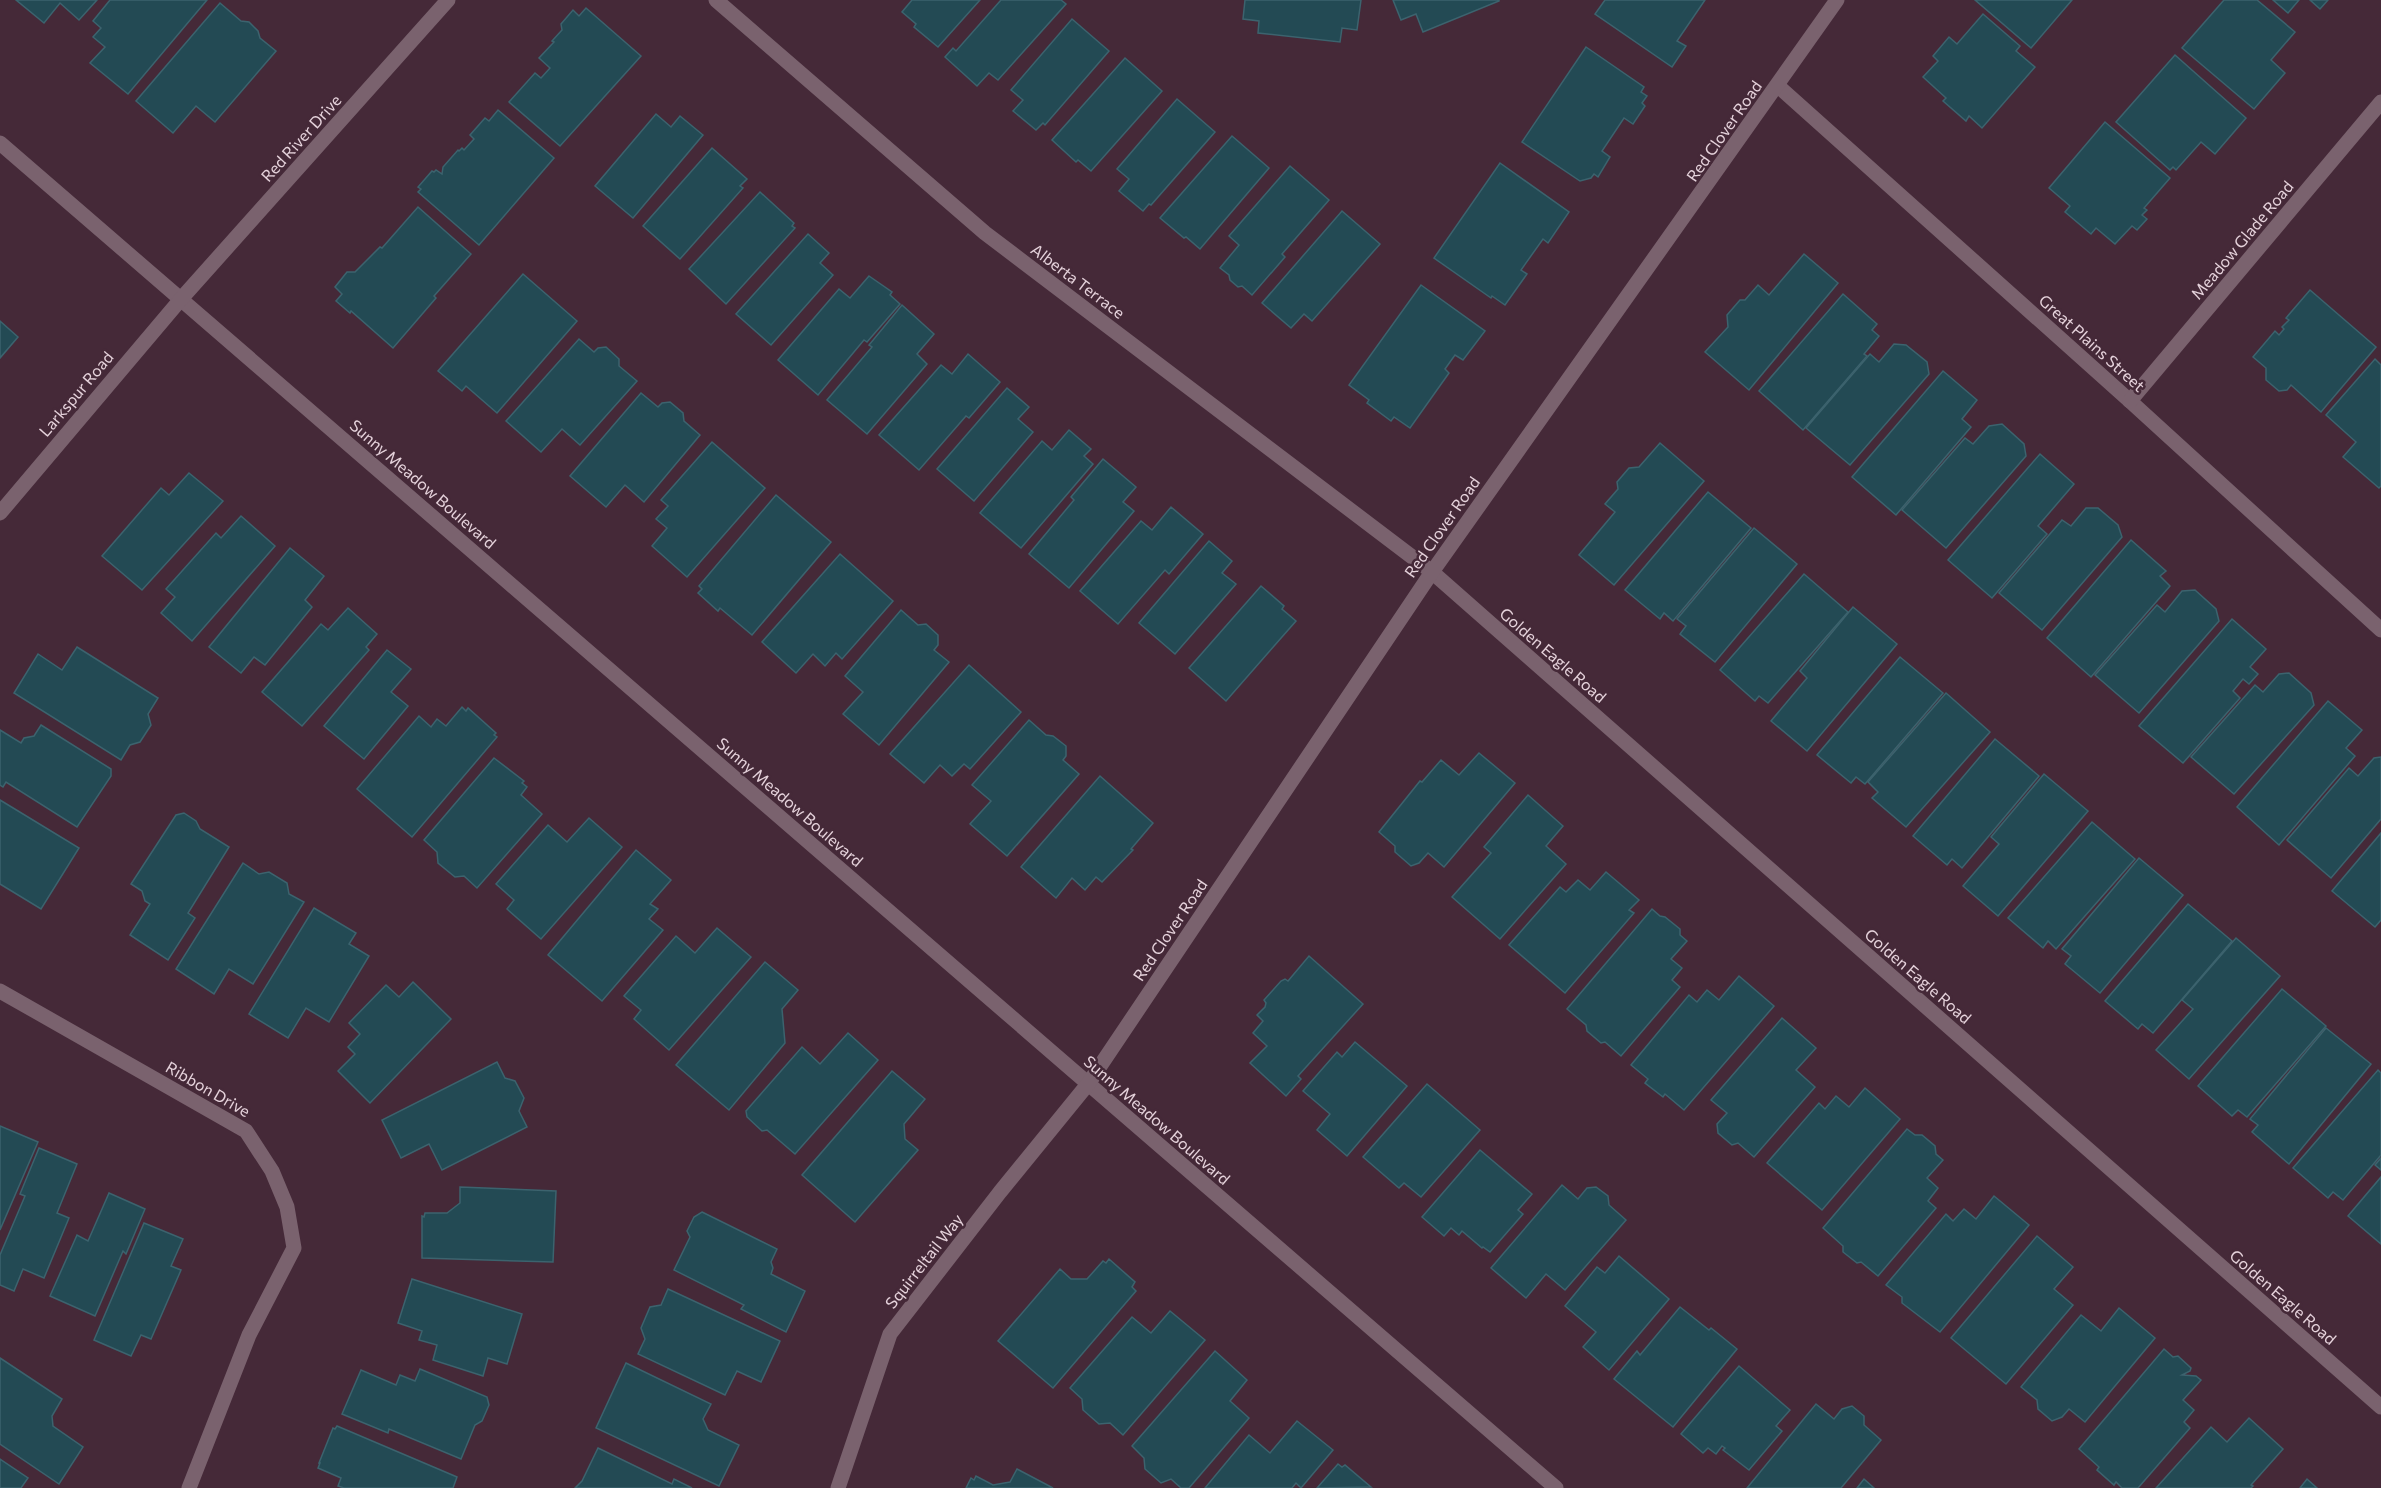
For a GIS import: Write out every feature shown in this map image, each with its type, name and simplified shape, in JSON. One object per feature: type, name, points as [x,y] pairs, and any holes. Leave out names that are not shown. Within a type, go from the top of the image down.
[{"type":"street","name":"Red River Drive","points":[[181,299],[448,0]]},
{"type":"street","name":"Alberta Terrace","points":[[716,0],[985,233],[1432,572]]},
{"type":"street","name":"Red Clover Road","points":[[1088,1084],[1432,572],[1837,0]]},
{"type":"street","name":"Great Plains Street","points":[[1778,86],[2130,401],[2381,630]]},
{"type":"street","name":"Meadow Glade Road","points":[[2130,401],[2381,102]]},
{"type":"street","name":"Sunny Meadow Boulevard","points":[[0,143],[1556,1488]]},
{"type":"street","name":"Larkspur Road","points":[[0,513],[181,299]]},
{"type":"street","name":"Golden Eagle Road","points":[[1432,572],[2381,1407]]},
{"type":"street","name":"Ribbon Drive","points":[[0,991],[246,1131],[272,1171],[287,1207],[294,1248],[249,1335],[189,1488]]},
{"type":"street","name":"Squirreltail Way","points":[[838,1488],[890,1334],[1000,1192],[1088,1084]]},
{"type":"building","points":[[16,0],[97,0],[79,20],[60,3],[44,23]]},
{"type":"building","points":[[110,0],[207,0],[128,94],[90,63],[105,47],[93,37],[101,28],[93,21]]},
{"type":"building","points":[[912,0],[980,0],[938,47],[914,27],[916,24],[902,12]]},
{"type":"building","points":[[1001,0],[1061,0],[1066,4],[998,80],[989,73],[977,86],[945,57],[953,48],[956,51]]},
{"type":"building","points":[[1245,0],[1361,0],[1357,30],[1342,28],[1340,42],[1258,33],[1259,21],[1243,19]]},
{"type":"building","points":[[1393,0],[1499,1],[1423,32],[1416,14],[1401,20]]},
{"type":"building","points":[[1605,0],[1705,0],[1677,41],[1686,46],[1672,67],[1595,14]]},
{"type":"building","points":[[1975,0],[2072,0],[2031,48]]},
{"type":"building","points":[[2224,0],[2257,0],[2295,32],[2271,60],[2285,73],[2254,109],[2182,48]]},
{"type":"building","points":[[2273,0],[2299,0],[2288,13]]},
{"type":"building","points":[[2310,0],[2328,0],[2320,9]]},
{"type":"building","points":[[220,3],[241,21],[249,22],[258,31],[260,38],[276,51],[215,122],[196,106],[173,133],[136,101]]},
{"type":"building","points":[[586,8],[641,56],[560,146],[509,102],[535,73],[541,78],[550,68],[539,58],[554,42],[552,41],[562,30],[561,24],[573,10],[579,16]]},
{"type":"building","points":[[1983,14],[2020,46],[2016,51],[2035,67],[1982,128],[1969,116],[1966,121],[1943,101],[1946,98],[1923,77],[1938,61],[1933,56],[1949,37],[1957,44]]},
{"type":"building","points":[[1072,19],[1109,51],[1045,125],[1043,123],[1036,130],[1013,111],[1023,100],[1011,90]]},
{"type":"building","points":[[1586,47],[1644,87],[1641,92],[1647,96],[1642,103],[1645,106],[1633,124],[1624,118],[1602,151],[1610,157],[1598,177],[1594,174],[1591,178],[1580,181],[1522,142]]},
{"type":"building","points":[[2175,55],[2246,118],[2215,154],[2201,142],[2176,170],[2173,167],[2170,170],[2116,122]]},
{"type":"building","points":[[1125,58],[1162,91],[1091,171],[1078,160],[1076,162],[1052,140]]},
{"type":"building","points":[[1177,99],[1215,132],[1151,205],[1149,204],[1143,211],[1119,191],[1129,179],[1117,169]]},
{"type":"building","points":[[498,110],[554,158],[479,245],[418,192],[421,189],[418,187],[432,171],[436,170],[442,174],[443,167],[458,150],[462,148],[464,150],[474,139],[470,135],[485,118],[489,121]]},
{"type":"building","points":[[656,114],[671,127],[680,116],[703,135],[633,218],[595,186]]},
{"type":"building","points":[[2105,122],[2170,178],[2144,208],[2147,210],[2142,215],[2147,219],[2137,230],[2132,226],[2115,244],[2096,228],[2091,234],[2065,212],[2070,206],[2049,188]]},
{"type":"building","points":[[1232,136],[1269,168],[1200,249],[1160,218]]},
{"type":"building","points":[[712,148],[747,179],[740,186],[743,188],[680,259],[643,226]]},
{"type":"building","points":[[1500,163],[1569,212],[1548,243],[1543,239],[1521,270],[1527,274],[1505,305],[1492,296],[1491,298],[1434,258]]},
{"type":"building","points":[[1290,166],[1329,200],[1282,254],[1285,257],[1252,295],[1242,286],[1238,287],[1220,268],[1239,245],[1229,236]]},
{"type":"building","points":[[760,192],[794,223],[792,226],[795,228],[726,304],[689,269]]},
{"type":"building","points":[[418,207],[471,254],[393,348],[351,311],[350,313],[336,301],[342,294],[335,287],[347,272],[355,272],[380,247],[382,248]]},
{"type":"building","points":[[1342,211],[1380,244],[1312,321],[1304,314],[1291,328],[1262,303]]},
{"type":"building","points":[[808,234],[829,253],[820,263],[833,275],[771,345],[736,314]]},
{"type":"building","points":[[1804,254],[1838,283],[1749,390],[1705,352],[1728,327],[1727,315],[1740,300],[1745,300],[1758,285],[1769,295]]},
{"type":"building","points":[[523,274],[577,321],[497,413],[466,386],[462,391],[438,371]]},
{"type":"building","points":[[869,276],[892,292],[890,295],[900,304],[867,342],[864,340],[818,395],[778,360],[839,289],[850,298]]},
{"type":"building","points":[[1421,285],[1485,331],[1463,360],[1455,355],[1445,369],[1449,373],[1410,428],[1394,417],[1391,421],[1367,403],[1369,400],[1349,385]]},
{"type":"building","points":[[2310,290],[2376,347],[2321,412],[2291,385],[2287,390],[2279,391],[2266,380],[2266,368],[2253,357],[2275,331],[2279,335],[2284,329],[2282,327],[2289,320],[2286,318]]},
{"type":"building","points":[[1843,294],[1877,324],[1872,330],[1879,336],[1864,354],[1867,356],[1803,430],[1759,391]]},
{"type":"building","points":[[902,305],[934,334],[917,354],[927,364],[867,434],[827,400],[872,347],[869,345]]},
{"type":"building","points":[[0,321],[18,337],[0,358]]},
{"type":"building","points":[[579,339],[594,352],[598,348],[606,347],[619,359],[619,366],[637,381],[580,445],[562,429],[541,452],[506,421]]},
{"type":"building","points":[[1894,344],[1906,345],[1927,362],[1929,374],[1850,465],[1806,428],[1870,354],[1879,362]]},
{"type":"building","points":[[968,354],[1000,382],[969,418],[966,416],[919,470],[879,435],[941,365],[952,374]]},
{"type":"building","points":[[2375,359],[2381,365],[2381,486],[2379,488],[2343,457],[2356,442],[2326,415]]},
{"type":"building","points":[[1943,371],[1977,400],[1962,419],[1971,427],[1896,515],[1852,477]]},
{"type":"building","points":[[1007,388],[1029,407],[1018,419],[1033,432],[974,501],[937,469]]},
{"type":"building","points":[[641,393],[658,407],[662,403],[670,402],[683,413],[684,421],[700,435],[644,502],[625,485],[606,507],[570,476]]},
{"type":"building","points":[[2002,424],[2024,444],[2026,456],[1946,548],[1902,510],[1965,438],[1973,444],[1989,426]]},
{"type":"building","points":[[1069,430],[1091,449],[1084,456],[1093,464],[1021,548],[980,513],[1042,441],[1052,450]]},
{"type":"building","points":[[712,442],[765,488],[687,577],[652,546],[667,528],[656,519],[668,506],[661,500]]},
{"type":"building","points":[[1660,443],[1704,481],[1614,585],[1579,555],[1615,512],[1605,504],[1618,489],[1617,482],[1629,468],[1639,467]]},
{"type":"building","points":[[2040,454],[2074,484],[2038,526],[2047,534],[1992,598],[1948,560]]},
{"type":"building","points":[[1103,459],[1136,487],[1123,502],[1134,511],[1069,588],[1029,554],[1074,500],[1071,497]]},
{"type":"building","points":[[189,473],[223,501],[142,590],[102,556],[161,488],[169,495]]},
{"type":"building","points":[[1708,492],[1751,528],[1673,621],[1664,613],[1660,619],[1625,590]]},
{"type":"building","points":[[776,495],[831,542],[752,635],[720,608],[718,611],[698,593],[702,589],[699,586]]},
{"type":"building","points":[[1171,507],[1203,534],[1169,574],[1165,570],[1118,624],[1080,591],[1141,521],[1152,530]]},
{"type":"building","points":[[2086,508],[2098,508],[2118,525],[2122,537],[2042,630],[1999,593],[2062,520],[2071,526]]},
{"type":"building","points":[[241,516],[275,546],[192,641],[161,613],[175,597],[166,589],[216,533],[221,538]]},
{"type":"building","points":[[1754,528],[1797,564],[1715,662],[1680,634],[1686,626],[1677,619]]},
{"type":"building","points":[[2131,540],[2166,571],[2160,576],[2170,586],[2091,677],[2047,638]]},
{"type":"building","points":[[1209,541],[1232,561],[1222,573],[1236,584],[1175,654],[1139,623]]},
{"type":"building","points":[[290,548],[324,576],[305,600],[312,607],[265,665],[254,657],[241,673],[209,647]]},
{"type":"building","points":[[840,554],[893,601],[842,659],[836,653],[825,666],[813,654],[796,673],[762,642]]},
{"type":"building","points":[[1804,574],[1848,612],[1768,703],[1759,696],[1755,701],[1720,670]]},
{"type":"building","points":[[1261,586],[1284,606],[1282,609],[1296,621],[1226,701],[1189,668]]},
{"type":"building","points":[[2195,590],[2216,609],[2219,621],[2139,713],[2095,675],[2157,605],[2165,612],[2182,591]]},
{"type":"building","points":[[1853,607],[1897,644],[1807,751],[1771,721],[1807,678],[1800,671]]},
{"type":"building","points":[[348,608],[377,634],[366,647],[369,650],[302,726],[262,692],[321,624],[328,630]]},
{"type":"building","points":[[901,610],[918,625],[926,624],[938,635],[938,645],[934,650],[949,662],[879,745],[843,714],[863,692],[845,676]]},
{"type":"building","points":[[2232,619],[2266,649],[2250,667],[2258,674],[2249,684],[2243,679],[2233,691],[2240,698],[2183,763],[2139,726]]},
{"type":"building","points":[[77,647],[158,698],[148,714],[151,725],[140,742],[130,745],[121,760],[14,693],[38,654],[62,670]]},
{"type":"building","points":[[387,650],[411,669],[391,692],[408,706],[364,759],[324,726]]},
{"type":"building","points":[[1900,657],[1943,693],[1865,784],[1856,777],[1851,783],[1817,755]]},
{"type":"building","points":[[969,665],[1021,712],[970,769],[964,764],[952,776],[940,765],[924,783],[890,754]]},
{"type":"building","points":[[2289,673],[2311,693],[2314,705],[2234,794],[2191,757],[2255,685],[2263,692],[2279,674]]},
{"type":"building","points":[[1946,693],[1990,732],[1906,827],[1872,798],[1878,792],[1868,782]]},
{"type":"building","points":[[2328,701],[2362,730],[2346,748],[2355,756],[2279,845],[2237,807]]},
{"type":"building","points":[[462,707],[466,711],[468,708],[496,733],[494,735],[497,737],[412,837],[357,789],[419,716],[431,727],[437,719],[446,726]]},
{"type":"building","points":[[1029,720],[1046,735],[1053,736],[1066,746],[1066,756],[1063,760],[1079,774],[1007,856],[970,824],[991,801],[972,785]]},
{"type":"building","points":[[41,725],[111,769],[111,776],[77,827],[6,782],[3,787],[0,785],[0,730],[21,743],[24,738],[34,736]]},
{"type":"building","points":[[1995,739],[2039,776],[1962,868],[1952,859],[1947,865],[1913,836]]},
{"type":"building","points":[[1479,753],[1515,783],[1444,867],[1428,853],[1419,863],[1411,866],[1395,852],[1395,846],[1379,832],[1420,781],[1422,782],[1441,760],[1459,775]]},
{"type":"building","points":[[2381,757],[2381,819],[2331,878],[2287,840],[2349,768],[2358,776],[2374,758]]},
{"type":"building","points":[[494,758],[524,781],[522,783],[527,787],[521,795],[542,814],[477,888],[464,876],[455,877],[438,863],[437,852],[424,840]]},
{"type":"building","points":[[2044,774],[2088,811],[1998,916],[1963,886],[1999,844],[1991,837]]},
{"type":"building","points":[[1100,776],[1153,823],[1131,849],[1133,850],[1102,882],[1096,877],[1085,890],[1072,878],[1056,898],[1021,867]]},
{"type":"building","points":[[1528,795],[1563,826],[1546,846],[1566,864],[1500,939],[1452,897],[1491,853],[1484,847]]},
{"type":"building","points":[[0,800],[79,848],[41,909],[0,884]]},
{"type":"building","points":[[184,813],[196,821],[200,829],[229,847],[188,913],[195,918],[168,960],[130,935],[150,904],[145,901],[142,891],[131,884],[176,815]]},
{"type":"building","points":[[589,818],[622,847],[541,939],[507,909],[514,900],[496,884],[548,825],[567,842]]},
{"type":"building","points":[[2092,822],[2135,859],[2056,949],[2048,941],[2043,948],[2008,918]]},
{"type":"building","points":[[2381,833],[2381,920],[2375,927],[2332,891]]},
{"type":"building","points":[[636,850],[671,880],[650,904],[658,909],[649,919],[663,930],[602,1001],[548,955]]},
{"type":"building","points":[[2139,858],[2183,895],[2100,993],[2065,964],[2071,956],[2062,949]]},
{"type":"building","points":[[243,863],[259,874],[269,872],[287,883],[289,894],[304,902],[253,984],[229,969],[214,994],[176,969]]},
{"type":"building","points":[[1606,872],[1639,900],[1629,910],[1634,913],[1565,993],[1509,945],[1560,887],[1566,892],[1578,880],[1590,890]]},
{"type":"building","points":[[2188,904],[2232,941],[2153,1033],[2142,1024],[2138,1029],[2105,1001]]},
{"type":"building","points":[[314,908],[356,933],[349,944],[369,956],[329,1022],[306,1008],[288,1038],[249,1014]]},
{"type":"building","points":[[1652,909],[1680,929],[1680,935],[1687,941],[1671,959],[1682,968],[1672,980],[1680,987],[1621,1056],[1605,1042],[1601,1043],[1587,1031],[1586,1025],[1567,1009]]},
{"type":"building","points":[[717,928],[751,957],[669,1050],[634,1019],[641,1010],[624,996],[676,936],[695,953]]},
{"type":"building","points":[[2236,938],[2280,976],[2189,1079],[2156,1050],[2193,1009],[2182,1000]]},
{"type":"building","points":[[1309,956],[1363,1004],[1298,1076],[1301,1079],[1286,1096],[1250,1063],[1267,1046],[1253,1033],[1263,1021],[1257,1015],[1265,1007],[1264,1000],[1281,981],[1285,979],[1288,981]]},
{"type":"building","points":[[765,962],[798,990],[782,1009],[785,1043],[729,1110],[676,1065]]},
{"type":"building","points":[[1739,976],[1774,1006],[1684,1110],[1665,1094],[1663,1097],[1645,1083],[1648,1079],[1631,1065],[1689,995],[1697,1002],[1707,990],[1719,1000]]},
{"type":"building","points":[[413,982],[451,1019],[370,1103],[338,1071],[355,1054],[348,1047],[360,1034],[349,1023],[386,985],[399,997]]},
{"type":"building","points":[[2282,989],[2326,1026],[2247,1117],[2238,1110],[2232,1116],[2198,1086]]},
{"type":"building","points":[[1782,1018],[1816,1048],[1796,1070],[1815,1087],[1754,1157],[1738,1143],[1732,1145],[1718,1133],[1717,1124],[1727,1113],[1711,1100]]},
{"type":"building","points":[[2326,1028],[2371,1064],[2289,1164],[2252,1132],[2258,1125],[2250,1119]]},
{"type":"building","points":[[848,1033],[878,1060],[795,1154],[767,1130],[762,1131],[747,1117],[746,1111],[802,1047],[820,1064]]},
{"type":"building","points":[[1355,1042],[1407,1086],[1347,1156],[1317,1130],[1330,1114],[1303,1091],[1337,1052],[1342,1057]]},
{"type":"building","points":[[497,1062],[505,1078],[515,1081],[524,1098],[519,1111],[527,1127],[442,1170],[429,1144],[401,1158],[382,1120]]},
{"type":"building","points":[[2378,1070],[2381,1073],[2381,1155],[2343,1200],[2333,1192],[2328,1198],[2293,1168]]},
{"type":"building","points":[[892,1071],[925,1099],[904,1124],[905,1139],[918,1150],[855,1222],[802,1175]]},
{"type":"building","points":[[1427,1084],[1480,1130],[1421,1197],[1404,1183],[1399,1188],[1363,1157]]},
{"type":"building","points":[[1865,1088],[1900,1119],[1822,1210],[1767,1163],[1819,1103],[1825,1109],[1836,1096],[1849,1107]]},
{"type":"building","points":[[0,1126],[38,1142],[0,1230]]},
{"type":"building","points":[[1907,1129],[1915,1135],[1922,1135],[1935,1146],[1936,1154],[1943,1160],[1927,1178],[1938,1188],[1928,1201],[1936,1208],[1878,1276],[1861,1262],[1857,1263],[1843,1252],[1843,1246],[1823,1228]]},
{"type":"building","points":[[39,1148],[77,1164],[57,1213],[69,1218],[44,1278],[23,1269],[14,1291],[0,1285],[0,1255],[25,1196],[20,1194]]},
{"type":"building","points":[[1480,1150],[1532,1194],[1518,1210],[1523,1214],[1490,1252],[1462,1231],[1459,1235],[1451,1228],[1444,1236],[1422,1217]]},
{"type":"building","points":[[2381,1158],[2381,1170],[2375,1165]]},
{"type":"building","points":[[2381,1177],[2381,1244],[2348,1216]]},
{"type":"building","points":[[1562,1185],[1578,1199],[1587,1188],[1596,1187],[1608,1196],[1609,1205],[1626,1220],[1565,1290],[1546,1274],[1526,1298],[1491,1268]]},
{"type":"building","points":[[460,1187],[556,1191],[553,1262],[422,1258],[422,1216],[424,1217],[425,1213],[447,1213],[460,1203]]},
{"type":"building","points":[[109,1193],[145,1209],[126,1254],[123,1251],[95,1316],[50,1296],[77,1235],[88,1241]]},
{"type":"building","points":[[1994,1196],[2029,1225],[1940,1332],[1902,1303],[1902,1297],[1886,1285],[1946,1214],[1953,1221],[1964,1209],[1976,1219]]},
{"type":"building","points":[[702,1212],[777,1249],[771,1262],[773,1268],[771,1274],[805,1291],[786,1332],[741,1309],[744,1305],[674,1270],[690,1237],[687,1231],[694,1217]]},
{"type":"building","points":[[144,1223],[183,1239],[171,1266],[181,1270],[151,1339],[141,1335],[131,1356],[94,1340]]},
{"type":"building","points":[[2037,1236],[2073,1267],[2054,1289],[2073,1305],[2006,1384],[1951,1338]]},
{"type":"building","points":[[1619,1256],[1669,1299],[1609,1370],[1583,1347],[1596,1332],[1565,1306],[1597,1267],[1605,1273]]},
{"type":"building","points":[[1109,1259],[1135,1282],[1132,1287],[1136,1291],[1053,1388],[998,1341],[1060,1269],[1071,1279],[1087,1279],[1103,1261],[1106,1263]]},
{"type":"building","points":[[412,1279],[522,1314],[507,1364],[488,1358],[483,1376],[433,1360],[437,1345],[419,1340],[422,1331],[398,1323]]},
{"type":"building","points":[[668,1289],[780,1341],[761,1382],[737,1371],[725,1395],[638,1354],[645,1339],[641,1328],[650,1307],[661,1305]]},
{"type":"building","points":[[1680,1307],[1737,1349],[1673,1427],[1614,1379],[1637,1351],[1640,1355]]},
{"type":"building","points":[[2119,1308],[2155,1338],[2085,1422],[2069,1409],[2062,1417],[2052,1421],[2038,1409],[2037,1400],[2021,1387],[2081,1315],[2101,1331]]},
{"type":"building","points":[[1170,1311],[1205,1340],[1123,1435],[1110,1423],[1099,1424],[1083,1410],[1082,1399],[1070,1388],[1132,1317],[1151,1333]]},
{"type":"building","points":[[2164,1349],[2173,1357],[2178,1356],[2191,1368],[2182,1375],[2196,1376],[2201,1380],[2183,1400],[2194,1410],[2184,1422],[2190,1428],[2138,1488],[2122,1488],[2116,1482],[2114,1485],[2097,1470],[2099,1467],[2079,1449]]},
{"type":"building","points":[[1215,1351],[1247,1380],[1230,1401],[1249,1418],[1189,1488],[1181,1488],[1171,1479],[1161,1483],[1145,1469],[1144,1458],[1132,1446]]},
{"type":"building","points":[[0,1358],[62,1399],[52,1416],[53,1426],[83,1447],[59,1484],[0,1444]]},
{"type":"building","points":[[626,1363],[711,1404],[703,1419],[708,1430],[739,1445],[719,1486],[596,1428]]},
{"type":"building","points":[[1739,1366],[1790,1410],[1776,1426],[1782,1431],[1749,1470],[1723,1450],[1725,1448],[1722,1446],[1716,1454],[1708,1448],[1703,1453],[1681,1434]]},
{"type":"building","points":[[420,1369],[487,1397],[489,1405],[482,1421],[475,1425],[461,1459],[389,1429],[388,1433],[342,1414],[361,1370],[396,1385],[400,1375],[415,1381]]},
{"type":"building","points":[[1816,1404],[1834,1419],[1842,1409],[1852,1406],[1864,1416],[1864,1425],[1881,1440],[1841,1488],[1747,1488]]},
{"type":"building","points":[[2249,1418],[2283,1449],[2251,1485],[2253,1486],[2251,1488],[2156,1488],[2211,1427],[2227,1442]]},
{"type":"building","points":[[1297,1421],[1333,1450],[1301,1488],[1296,1483],[1292,1488],[1205,1488],[1249,1435],[1270,1453]]},
{"type":"building","points":[[337,1426],[457,1477],[453,1488],[344,1488],[338,1486],[341,1478],[318,1468],[333,1428]]},
{"type":"building","points":[[598,1448],[672,1484],[674,1479],[692,1488],[575,1488],[582,1481]]},
{"type":"building","points":[[0,1459],[28,1478],[21,1488],[0,1488]]},
{"type":"building","points":[[1338,1464],[1342,1467],[1345,1465],[1371,1487],[1317,1488]]},
{"type":"building","points":[[1017,1469],[1053,1488],[966,1488],[971,1478],[974,1480],[976,1476],[993,1485],[1010,1482]]},
{"type":"building","points":[[1864,1479],[1874,1488],[1857,1488]]},
{"type":"building","points":[[2307,1479],[2317,1488],[2300,1488]]}]
